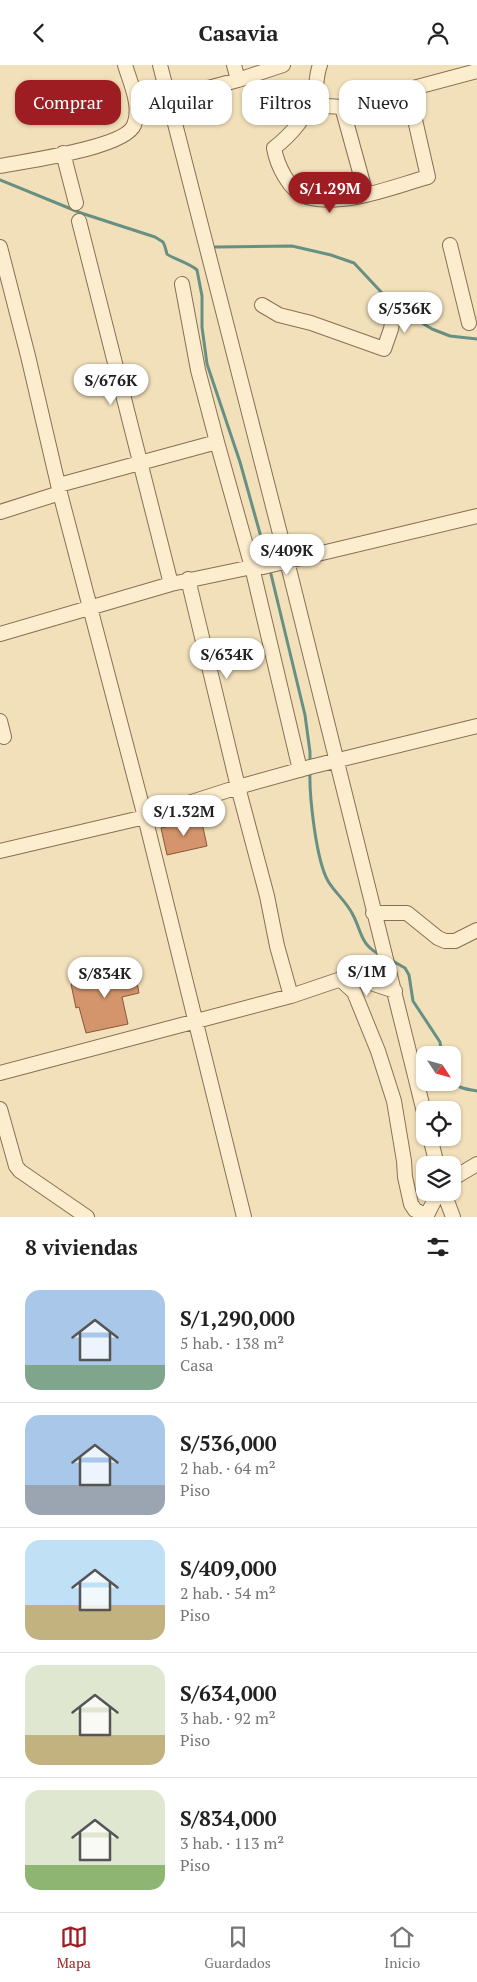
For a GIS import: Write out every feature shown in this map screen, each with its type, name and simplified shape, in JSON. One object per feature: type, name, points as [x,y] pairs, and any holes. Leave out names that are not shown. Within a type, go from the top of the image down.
[{"type":"street","points":[[125,65],[131,86]]},
{"type":"street","points":[[160,65],[164,80]]},
{"type":"street","points":[[234,65],[238,80]]},
{"type":"street","points":[[232,82],[283,65]]},
{"type":"street","points":[[317,80],[320,65]]},
{"type":"street","points":[[426,84],[477,71]]},
{"type":"street","points":[[0,166],[90,148],[129,133],[134,125]]},
{"type":"street","points":[[176,125],[287,561],[421,1101]]},
{"type":"street","points":[[296,125],[286,139],[274,148],[281,170],[291,184],[306,197],[323,199],[344,199],[428,177],[416,125]]},
{"type":"street","points":[[347,125],[366,194]]},
{"type":"street","points":[[63,153],[76,203]]},
{"type":"street","points":[[78,221],[171,584]]},
{"type":"street","points":[[450,245],[469,323]]},
{"type":"street","points":[[0,247],[59,489],[197,1021],[244,1217]]},
{"type":"street","points":[[182,283],[198,370],[252,567],[300,770]]},
{"type":"street","points":[[262,305],[279,315],[311,323],[384,349],[391,329],[394,311]]},
{"type":"street","points":[[0,512],[59,489],[141,463],[217,442]]},
{"type":"street","points":[[0,634],[188,579],[252,567],[263,567],[477,516]]},
{"type":"street","points":[[188,579],[291,996]]},
{"type":"street","points":[[0,721],[4,737]]},
{"type":"street","points":[[0,851],[145,817],[238,787],[336,760],[477,726]]},
{"type":"street","points":[[374,913],[407,913],[438,938],[445,941],[455,941],[477,930]]},
{"type":"street","points":[[0,1073],[291,996],[350,976],[395,991]]},
{"type":"street","points":[[340,979],[354,992],[378,1051],[394,1101],[410,1204],[415,1210],[426,1216],[434,1201]]},
{"type":"street","points":[[0,1109],[16,1166],[20,1171],[87,1217]]},
{"type":"street","points":[[461,1174],[477,1164]]},
{"type":"street","points":[[447,1201],[453,1217]]},
{"type":"building","points":[[201,818],[207,846],[167,855],[161,828]]},
{"type":"building","points":[[134,967],[139,993],[122,997],[128,1024],[86,1033],[79,1007],[76,1008],[71,984]]},
{"type":"waterway","points":[[0,180],[81,213],[155,237],[163,242],[167,254],[197,270],[202,296],[202,327],[207,364],[240,462],[268,562]]},
{"type":"waterway","points":[[215,247],[292,246],[331,255],[354,263],[383,294],[419,321],[432,329],[450,336],[477,339]]},
{"type":"waterway","points":[[270,570],[305,715],[310,764]]},
{"type":"waterway","points":[[310,770],[314,827],[324,871],[328,881],[350,910],[362,938],[369,947],[381,955]]},
{"type":"waterway","points":[[391,960],[405,968],[409,975],[413,1001],[440,1042],[441,1046]]},
{"type":"waterway","points":[[461,1087],[477,1091]]}]
